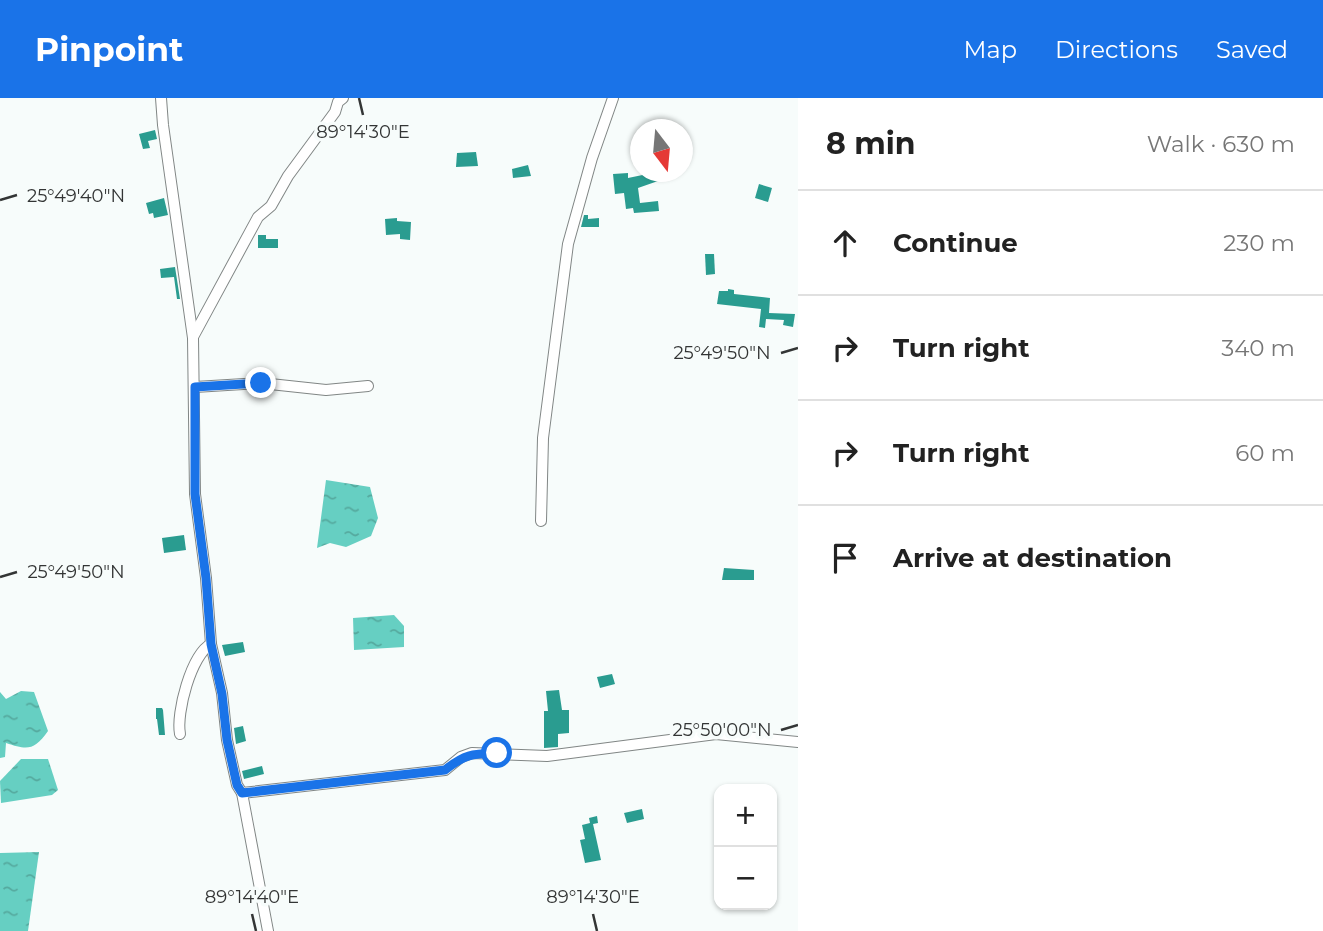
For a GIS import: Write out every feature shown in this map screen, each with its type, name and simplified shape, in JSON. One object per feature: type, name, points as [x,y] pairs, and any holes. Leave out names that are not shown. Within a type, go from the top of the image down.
[{"type":"street","points":[[161,98],[193,338],[195,494],[211,644],[222,694],[227,740],[237,785],[242,793],[268,931]]},
{"type":"street","points":[[193,338],[258,217],[271,206],[288,176],[343,98]]},
{"type":"street","points":[[541,521],[543,438],[568,244],[592,158],[613,98]]},
{"type":"street","points":[[195,387],[261,383],[327,390],[368,386]]},
{"type":"street","points":[[180,734],[177,722],[180,705],[198,658],[205,647],[211,644]]},
{"type":"street","points":[[242,793],[445,770],[461,757],[472,754],[547,756],[716,734],[798,742]]},
{"type":"water","points":[[326,480],[370,487],[378,518],[371,536],[346,547],[330,543],[317,548]]},
{"type":"water","points":[[394,615],[404,626],[404,647],[354,650],[353,618]]},
{"type":"water","points":[[21,691],[34,692],[48,731],[30,747],[6,743],[5,757],[0,758],[0,692],[6,699]]},
{"type":"water","points":[[21,759],[48,759],[58,790],[52,795],[1,803],[0,781]]},
{"type":"water","points":[[39,852],[28,931],[0,931],[0,853]]},
{"type":"building","points":[[155,130],[157,139],[148,141],[150,148],[143,149],[139,134]]},
{"type":"building","points":[[476,152],[478,166],[456,167],[457,153]]},
{"type":"building","points":[[528,165],[531,176],[513,178],[512,169]]},
{"type":"building","points":[[628,173],[630,182],[655,182],[638,188],[640,203],[658,201],[659,211],[634,213],[633,208],[626,209],[624,193],[615,194],[613,174]]},
{"type":"building","points":[[759,184],[772,188],[768,202],[755,198]]},
{"type":"building","points":[[164,198],[168,215],[154,218],[153,213],[149,214],[146,203]]},
{"type":"building","points":[[584,215],[588,215],[588,219],[599,218],[599,227],[581,227]]},
{"type":"building","points":[[397,218],[397,221],[411,222],[410,240],[400,239],[400,234],[386,235],[385,219]]},
{"type":"building","points":[[258,235],[266,235],[266,239],[278,239],[278,248],[258,248]]},
{"type":"building","points":[[705,254],[714,254],[715,274],[706,275]]},
{"type":"building","points":[[175,267],[180,299],[177,299],[174,277],[161,278],[160,269]]},
{"type":"building","points":[[734,290],[734,294],[770,298],[769,313],[795,314],[793,327],[783,325],[784,320],[766,319],[765,328],[759,327],[761,309],[717,304],[719,291]]},
{"type":"building","points":[[184,535],[186,550],[164,553],[162,538]]},
{"type":"building","points":[[724,568],[754,570],[754,580],[722,580]]},
{"type":"building","points":[[243,642],[245,652],[225,656],[222,645]]},
{"type":"building","points":[[612,674],[615,684],[600,688],[597,677]]},
{"type":"building","points":[[559,690],[562,710],[569,710],[569,733],[558,734],[558,747],[544,748],[544,711],[548,711],[546,691]]},
{"type":"building","points":[[156,708],[163,710],[165,735],[159,735]]},
{"type":"building","points":[[243,726],[246,741],[236,744],[234,728]]},
{"type":"building","points":[[262,766],[264,774],[244,779],[242,771]]},
{"type":"building","points":[[642,809],[644,819],[627,823],[624,813]]},
{"type":"building","points":[[597,816],[598,823],[593,824],[601,860],[585,863],[580,840],[585,839],[582,825],[590,823],[589,818]]},
{"type":"route","points":[[261,383],[195,387],[195,494],[211,644],[222,694],[227,740],[237,785],[242,793],[310,783],[445,770],[461,757],[497,753]]}]
